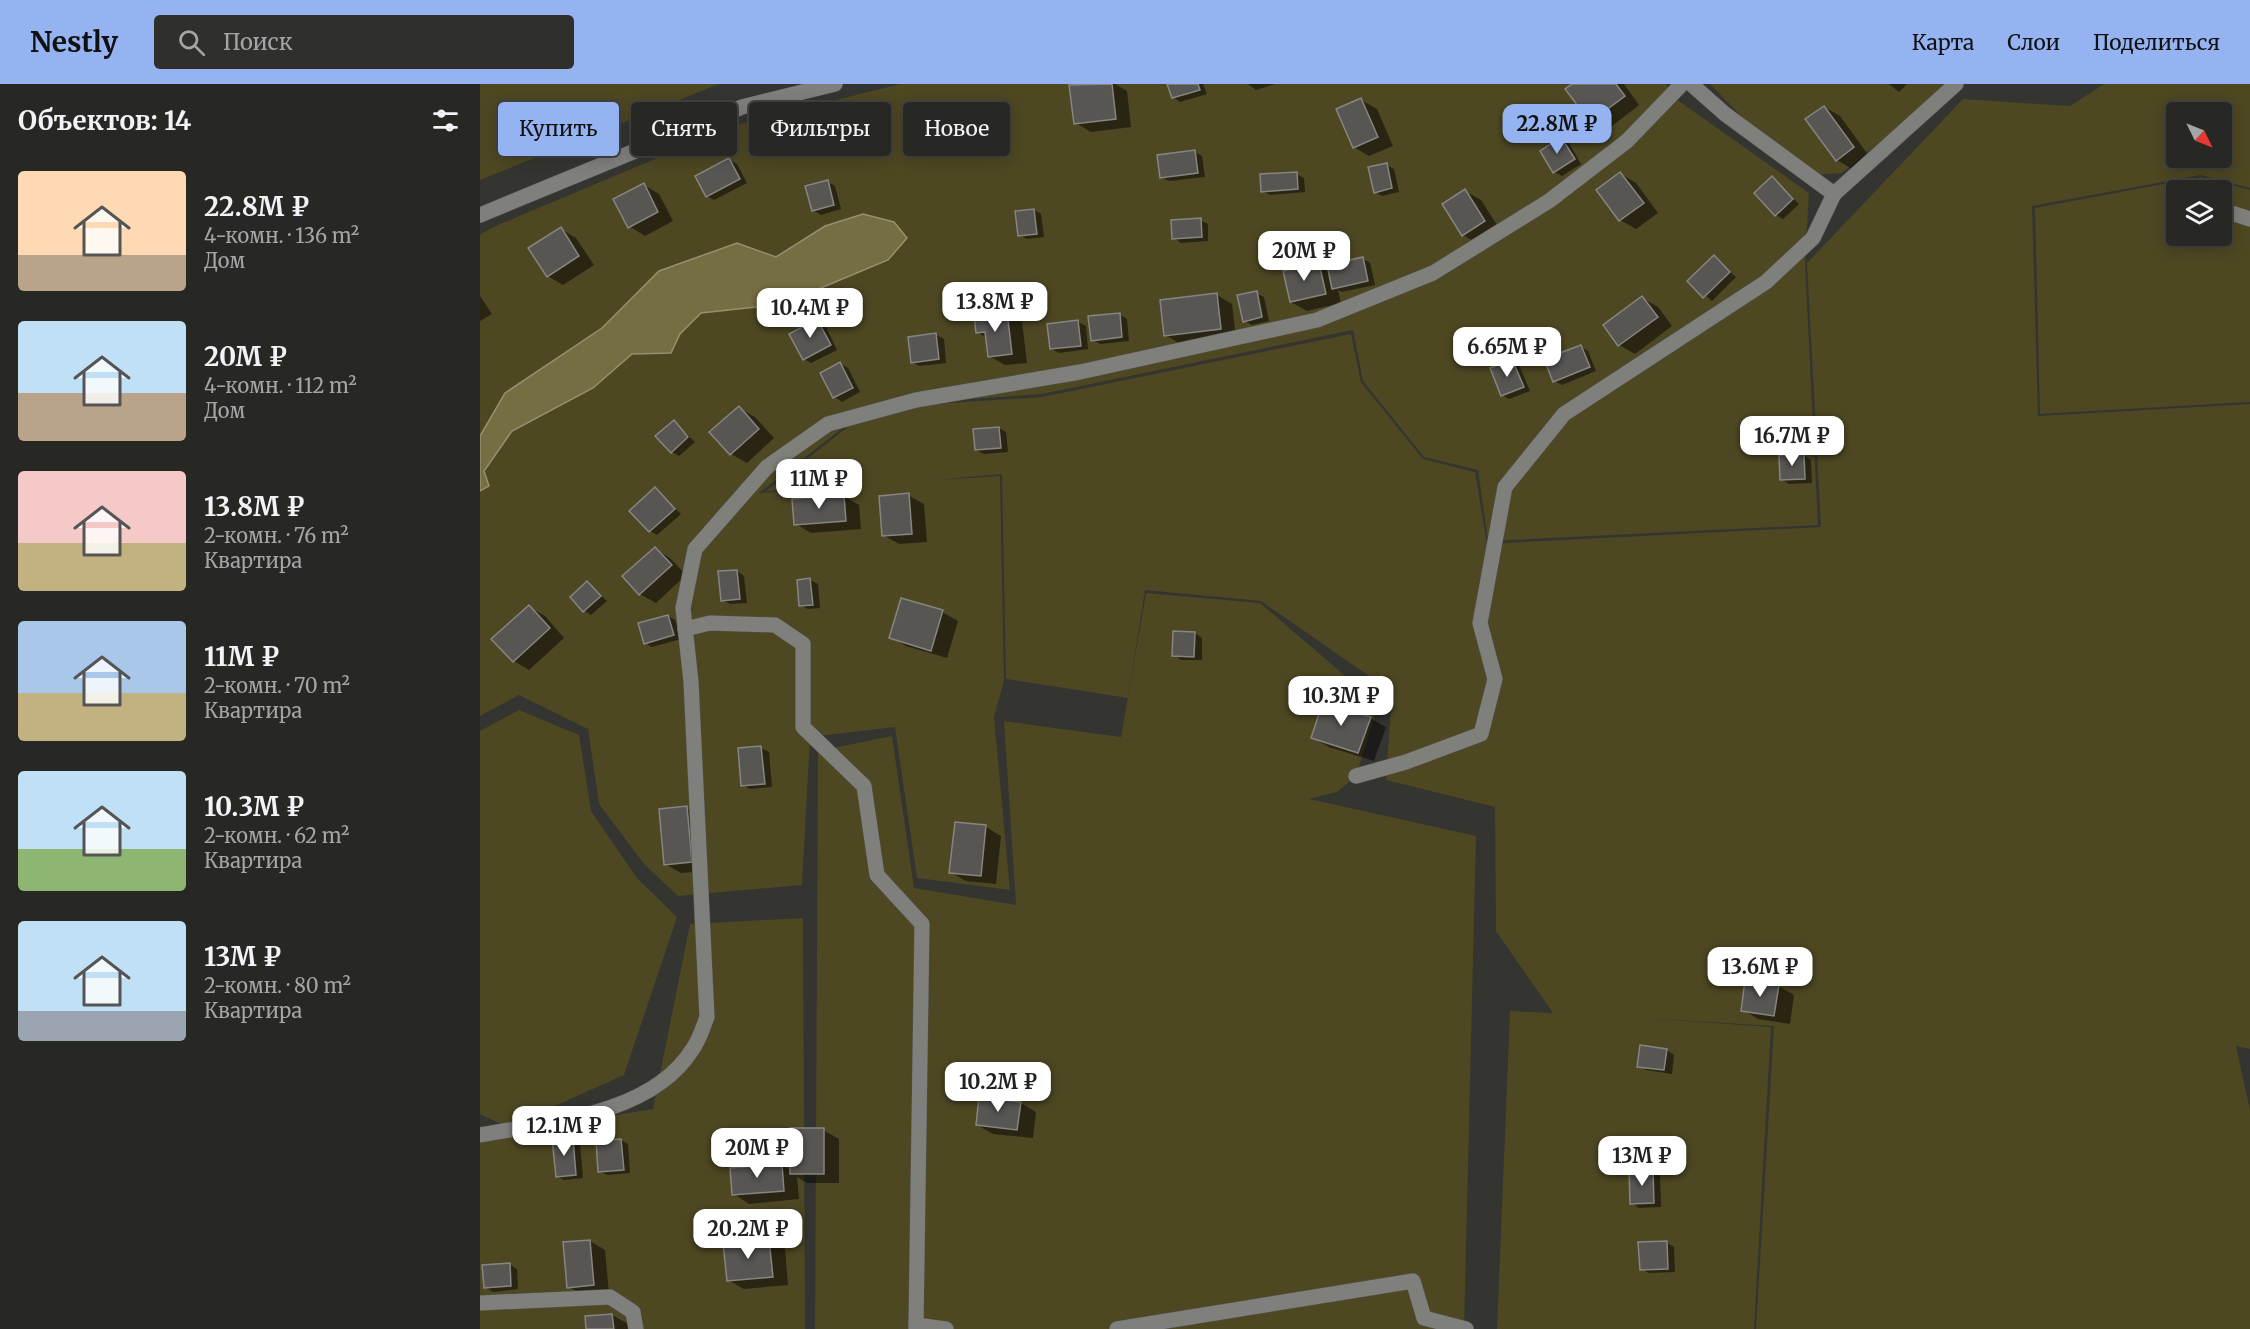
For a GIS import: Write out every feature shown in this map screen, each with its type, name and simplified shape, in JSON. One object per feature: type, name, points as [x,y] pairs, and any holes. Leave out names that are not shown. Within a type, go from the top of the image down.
[{"type":"street","points":[[480,215],[742,107],[835,84]]},
{"type":"street","points":[[480,1135],[557,1121],[627,1102],[665,1081],[692,1050],[707,1017],[693,705],[683,608],[695,549],[766,467],[828,424],[916,400],[1080,372],[1317,320],[1433,273],[1549,201],[1627,141],[1682,84]]},
{"type":"street","points":[[1691,84],[1725,114],[1834,194]]},
{"type":"street","points":[[1356,776],[1406,762],[1481,734],[1495,679],[1480,623],[1505,487],[1564,414],[1766,282],[1813,238],[1834,194],[1956,84]]},
{"type":"street","points":[[2232,213],[2250,219]]},
{"type":"street","points":[[685,629],[710,623],[775,624],[803,644],[803,728],[864,786],[877,875],[922,924],[916,1327],[946,1329]]},
{"type":"street","points":[[1118,1329],[1413,1281],[1424,1318],[1466,1329]]},
{"type":"street","points":[[480,1303],[610,1297],[633,1312],[636,1329]]},
{"type":"shaded area","points":[[480,84],[719,84],[674,102],[631,102],[631,119],[619,124],[619,102],[498,102],[498,156],[540,156],[480,180]]},
{"type":"shaded area","points":[[900,84],[1666,84],[1676,99],[1809,193],[1805,262],[1818,525],[1488,541],[1478,470],[1424,457],[1363,381],[1353,330],[1042,394],[871,406],[759,493],[841,488],[766,491],[872,408],[1042,397],[1351,334],[1361,382],[1423,459],[1475,472],[1487,544],[1821,527],[1807,263],[1963,99],[2070,106],[2104,84],[2250,84],[2250,188],[2232,183],[2232,180],[2220,180],[2201,175],[2032,206],[2038,416],[2250,404],[2250,1049],[2236,1046],[2250,1110],[2250,1329],[1756,1329],[1774,1026],[1643,1018],[1771,1027],[1754,1329],[1497,1329],[1510,1011],[1553,1013],[1496,931],[1495,807],[1386,780],[1392,692],[1261,601],[1145,590],[1128,698],[1006,679],[1002,474],[937,480],[1000,476],[1004,681],[994,717],[1010,890],[917,878],[895,727],[810,737],[802,885],[678,896],[644,864],[599,804],[588,729],[519,695],[480,716],[480,235],[491,228],[662,156],[737,156],[737,125],[749,122],[749,156],[891,156],[891,102],[828,102]]},
{"type":"shaded area","points":[[1710,84],[1951,84],[1842,173],[1815,175],[1753,128]]},
{"type":"shaded area","points":[[2201,177],[2212,180],[2185,180]]},
{"type":"shaded area","points":[[2166,184],[2166,246],[2232,246],[2232,185],[2250,190],[2250,402],[2040,414],[2035,208]]},
{"type":"shaded area","points":[[863,214],[894,222],[907,238],[888,260],[816,290],[756,307],[701,313],[680,334],[671,353],[632,354],[593,388],[512,431],[484,471],[489,486],[480,491],[480,436],[505,393],[602,328],[659,271],[737,243],[776,257],[825,226]]},
{"type":"shaded area","points":[[1146,593],[1260,603],[1378,704],[1356,776],[1337,792],[1309,799],[1476,836],[1464,1329],[815,1329],[818,751],[892,736],[914,888],[1016,905],[1004,721],[1121,737]]},
{"type":"shaded area","points":[[519,710],[579,735],[591,811],[637,878],[677,917],[624,1075],[508,1127],[480,1114],[480,731]]},
{"type":"shaded area","points":[[803,918],[805,1329],[480,1329],[480,1128],[508,1133],[653,1109],[690,924]]},
{"type":"building","points":[[1112,84],[1116,119],[1074,124],[1069,85]]},
{"type":"building","points":[[1167,84],[1198,84],[1200,90],[1172,98]]},
{"type":"building","points":[[1572,84],[1616,84],[1625,96],[1590,122],[1565,89]]},
{"type":"building","points":[[1361,98],[1378,137],[1353,148],[1336,109]]},
{"type":"building","points":[[1824,106],[1854,147],[1836,161],[1805,119]]},
{"type":"building","points":[[1561,137],[1575,159],[1553,173],[1540,151]]},
{"type":"building","points":[[1195,150],[1198,173],[1160,178],[1157,155]]},
{"type":"building","points":[[729,158],[740,179],[706,197],[695,176]]},
{"type":"building","points":[[1387,163],[1392,188],[1374,193],[1368,167]]},
{"type":"building","points":[[1297,172],[1298,189],[1261,192],[1260,174]]},
{"type":"building","points":[[1620,172],[1644,203],[1619,221],[1596,190]]},
{"type":"building","points":[[1772,176],[1793,199],[1775,216],[1754,193]]},
{"type":"building","points":[[828,180],[834,205],[812,211],[805,186]]},
{"type":"building","points":[[644,183],[658,212],[628,228],[613,199]]},
{"type":"building","points":[[1465,189],[1485,221],[1462,236],[1442,204]]},
{"type":"building","points":[[1034,209],[1037,234],[1018,236],[1015,211]]},
{"type":"building","points":[[1201,218],[1202,237],[1172,239],[1171,220]]},
{"type":"building","points":[[561,227],[579,256],[547,277],[528,248]]},
{"type":"building","points":[[1714,255],[1730,272],[1703,298],[1687,281]]},
{"type":"building","points":[[1363,257],[1368,281],[1332,289],[1327,265]]},
{"type":"building","points":[[1319,263],[1326,294],[1290,302],[1283,271]]},
{"type":"building","points":[[1257,291],[1262,317],[1243,322],[1237,295]]},
{"type":"building","points":[[1217,293],[1221,329],[1164,336],[1160,300]]},
{"type":"building","points":[[1642,296],[1658,317],[1618,346],[1603,325]]},
{"type":"building","points":[[1007,311],[1012,354],[988,357],[985,332],[976,333],[974,315]]},
{"type":"building","points":[[1120,313],[1122,337],[1091,341],[1088,316]]},
{"type":"building","points":[[817,319],[831,345],[803,360],[789,334]]},
{"type":"building","points":[[1078,320],[1081,346],[1050,349],[1047,324]]},
{"type":"building","points":[[936,333],[939,359],[911,363],[908,337]]},
{"type":"building","points":[[1581,345],[1590,367],[1553,382],[1544,359]]},
{"type":"building","points":[[1512,359],[1524,387],[1501,396],[1490,368]]},
{"type":"building","points":[[840,362],[853,388],[833,398],[820,373]]},
{"type":"building","points":[[739,406],[759,429],[730,455],[709,432]]},
{"type":"building","points":[[674,420],[688,437],[671,453],[655,436]]},
{"type":"building","points":[[999,427],[1001,448],[975,450],[973,429]]},
{"type":"building","points":[[1804,454],[1805,479],[1780,480],[1779,455]]},
{"type":"building","points":[[655,487],[675,509],[649,532],[629,511]]},
{"type":"building","points":[[909,493],[912,534],[882,536],[879,496]]},
{"type":"building","points":[[844,495],[846,521],[794,525],[792,499]]},
{"type":"building","points":[[655,547],[672,565],[639,595],[622,576]]},
{"type":"building","points":[[737,570],[740,599],[721,601],[718,571]]},
{"type":"building","points":[[810,578],[813,605],[799,606],[797,580]]},
{"type":"building","points":[[587,581],[601,596],[583,612],[570,597]]},
{"type":"building","points":[[901,598],[943,610],[931,651],[889,638]]},
{"type":"building","points":[[529,605],[550,628],[513,662],[491,639]]},
{"type":"building","points":[[668,615],[674,635],[644,644],[638,623]]},
{"type":"building","points":[[1173,631],[1195,632],[1194,657],[1172,656]]},
{"type":"building","points":[[1323,702],[1371,717],[1358,753],[1311,738]]},
{"type":"building","points":[[761,746],[765,784],[741,786],[738,748]]},
{"type":"building","points":[[687,806],[692,862],[664,865],[659,809]]},
{"type":"building","points":[[955,822],[986,825],[981,876],[949,873]]},
{"type":"building","points":[[1745,980],[1779,985],[1774,1016],[1741,1011]]},
{"type":"building","points":[[1640,1045],[1667,1049],[1664,1070],[1637,1067]]},
{"type":"building","points":[[979,1097],[1021,1102],[1017,1130],[976,1125]]},
{"type":"building","points":[[790,1128],[824,1128],[824,1174],[790,1174]]},
{"type":"building","points":[[573,1137],[576,1175],[556,1177],[552,1139]]},
{"type":"building","points":[[621,1139],[624,1170],[598,1172],[596,1141]]},
{"type":"building","points":[[782,1164],[784,1191],[732,1195],[730,1168]]},
{"type":"building","points":[[1653,1169],[1654,1203],[1630,1204],[1629,1170]]},
{"type":"building","points":[[769,1239],[773,1277],[727,1281],[723,1243]]},
{"type":"building","points":[[590,1240],[594,1285],[567,1288],[563,1242]]},
{"type":"building","points":[[1667,1241],[1668,1269],[1640,1270],[1638,1242]]},
{"type":"building","points":[[510,1263],[511,1286],[484,1288],[482,1265]]},
{"type":"building","points":[[612,1314],[614,1329],[586,1329],[585,1316]]}]
